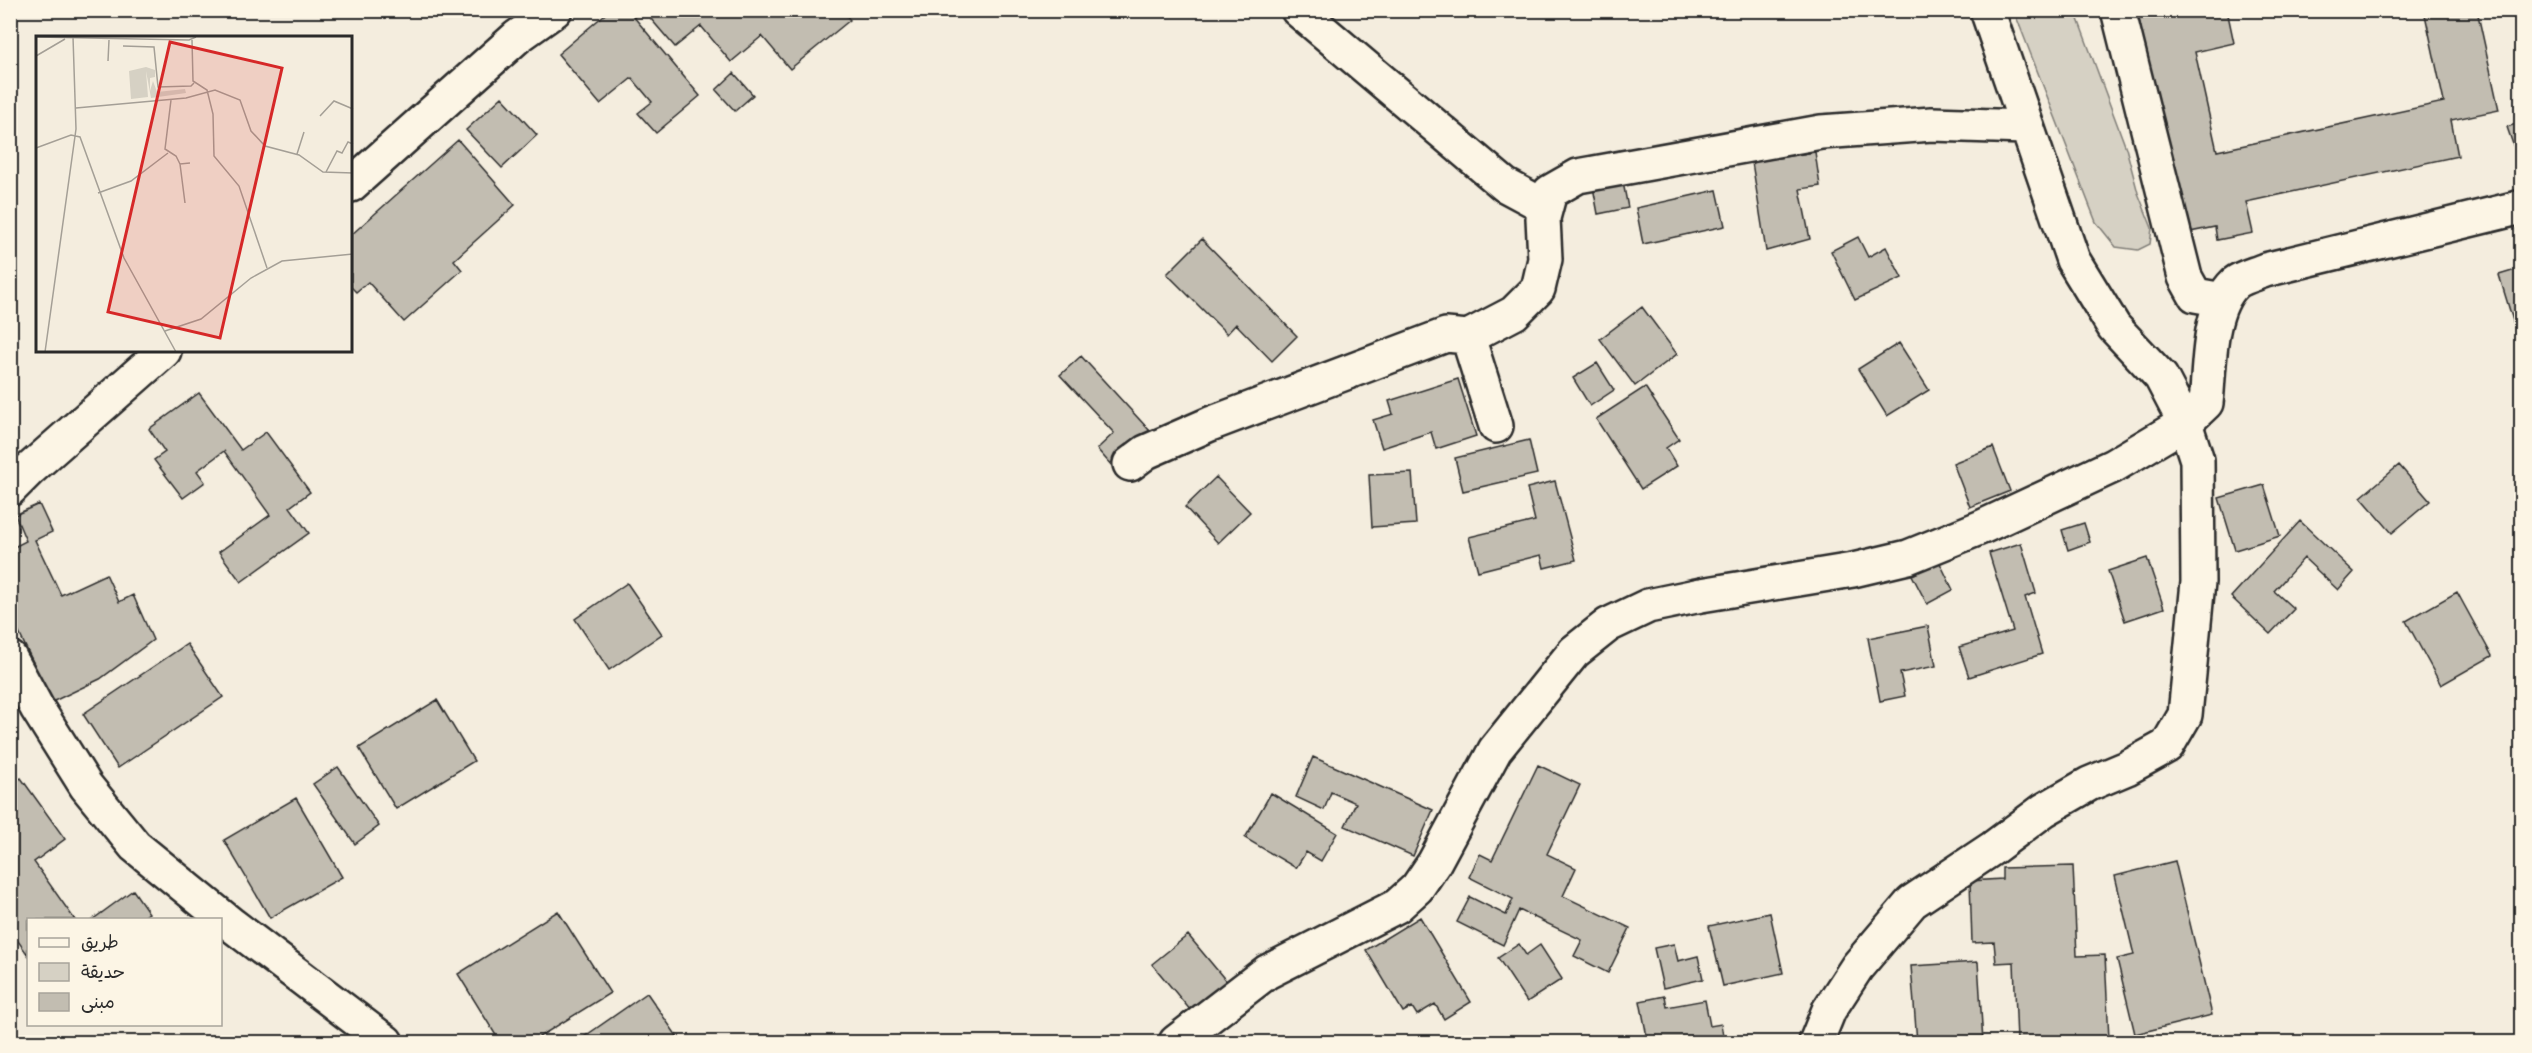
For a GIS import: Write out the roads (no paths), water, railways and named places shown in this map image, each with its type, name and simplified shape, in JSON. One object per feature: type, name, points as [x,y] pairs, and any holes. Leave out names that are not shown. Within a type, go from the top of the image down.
[{"type":"street","points":[[352,184],[517,37],[555,10]]},
{"type":"street","points":[[1298,10],[1505,185],[1546,207]]},
{"type":"street","points":[[1816,1042],[1829,1010],[1857,967],[1912,902],[1993,848],[2044,810],[2089,784],[2127,768],[2167,746],[2185,715],[2198,582],[2197,460],[2185,423],[2161,377],[2114,327],[2073,260],[1987,10]]},
{"type":"street","points":[[2118,10],[2185,277],[2195,295],[2223,300]]},
{"type":"street","points":[[1130,464],[1146,452],[1210,424],[1446,335],[1468,337],[1514,313],[1538,289],[1545,259],[1543,218],[1550,192],[1578,176],[1821,132],[1932,124],[2026,127]]},
{"type":"street","points":[[1176,1042],[1267,972],[1397,906],[1417,888],[1434,862],[1495,750],[1574,652],[1608,625],[1648,606],[1852,570],[1908,557],[2037,503],[2113,466],[2185,423],[2206,403],[2211,334],[2223,300],[2236,282],[2265,270],[2522,207]]},
{"type":"street","points":[[1468,337],[1496,426]]},
{"type":"street","points":[[10,489],[28,470],[163,352]]},
{"type":"street","points":[[10,658],[37,708],[86,786],[135,846],[232,925],[386,1042]]}]
